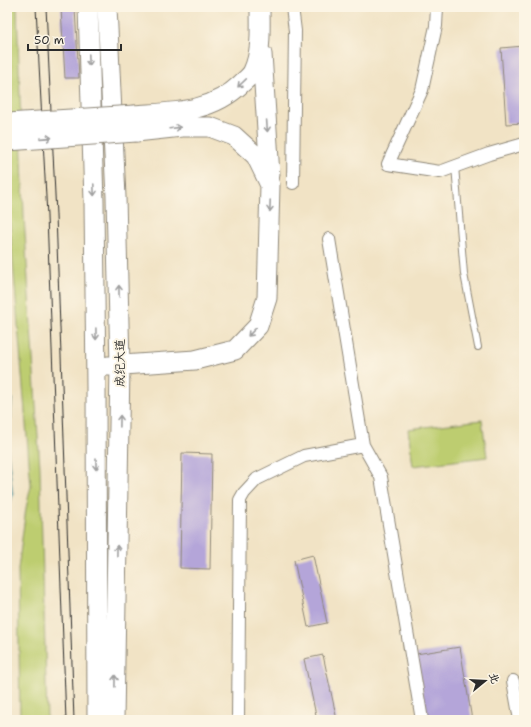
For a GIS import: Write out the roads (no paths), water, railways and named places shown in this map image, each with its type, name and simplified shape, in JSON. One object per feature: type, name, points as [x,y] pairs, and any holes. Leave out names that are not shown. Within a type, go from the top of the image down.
[{"type":"main road","name":"成纪大道","points":[[88,7],[94,202],[97,720]]},
{"type":"main road","name":"成纪大道","points":[[107,7],[116,197],[120,366],[114,720]]},
{"type":"main road","points":[[96,366],[120,366],[195,360],[235,350],[258,326],[267,298],[270,185],[260,31],[260,7]]},
{"type":"main road","points":[[7,140],[135,124],[207,106],[231,94],[253,72],[257,56],[260,31]]},
{"type":"main road","points":[[7,122],[210,127],[234,136],[256,156],[270,185]]},
{"type":"street","points":[[292,7],[295,31],[293,183]]},
{"type":"street","points":[[437,7],[436,26],[422,90],[388,164],[440,172],[489,154],[524,144]]},
{"type":"street","points":[[329,239],[363,445],[381,477],[422,720]]},
{"type":"street","points":[[238,720],[240,500],[257,478],[304,456],[363,445]]},
{"type":"street","points":[[513,681],[520,720]]},
{"type":"lane","points":[[455,166],[464,274],[478,347]]},
{"type":"water","points":[[7,387],[12,399],[11,420],[7,420]]},
{"type":"water","points":[[7,442],[13,495],[7,514]]},
{"type":"tram line","points":[[36,7],[47,216],[66,720]]},
{"type":"tram line","points":[[46,7],[56,215],[74,720]]}]
